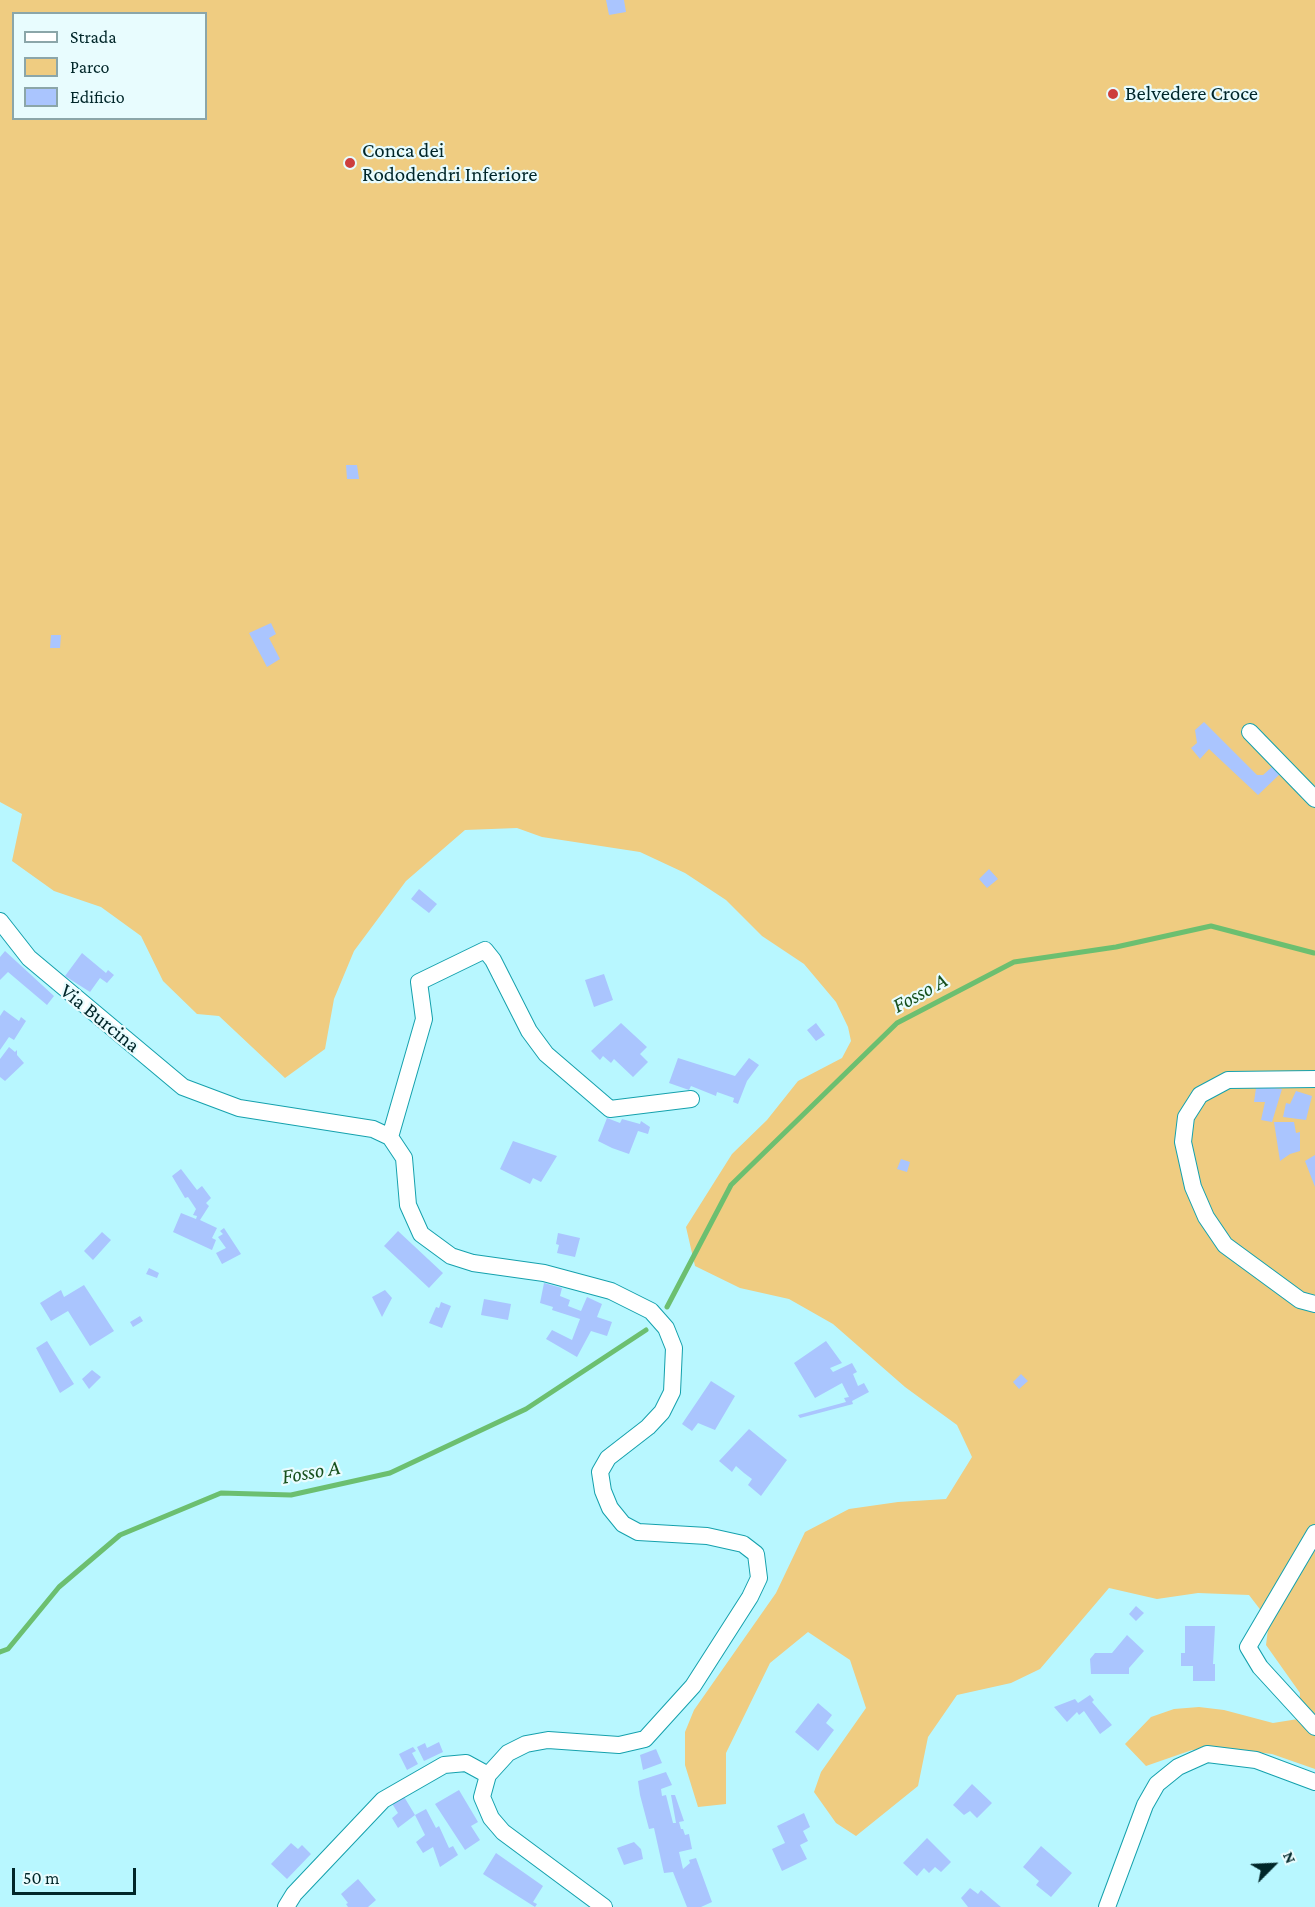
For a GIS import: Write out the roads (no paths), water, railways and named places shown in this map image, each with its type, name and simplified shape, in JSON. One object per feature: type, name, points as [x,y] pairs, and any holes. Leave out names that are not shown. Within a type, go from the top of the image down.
[{"type":"street","points":[[1250,732],[1315,799]]},
{"type":"street","name":"Via Burcina","points":[[0,921],[29,958],[183,1087],[239,1108],[373,1130],[390,1137]]},
{"type":"street","points":[[604,1907],[503,1832],[491,1818],[482,1797],[488,1775],[508,1753],[526,1744],[548,1740],[619,1745],[645,1739],[693,1686],[750,1597],[759,1578],[756,1554],[743,1545],[729,1540],[707,1536],[638,1532],[623,1524],[610,1509],[603,1491],[600,1472],[608,1458],[648,1428],[662,1412],[672,1392],[674,1348],[666,1328],[651,1311],[611,1291],[544,1273],[473,1263],[452,1256],[432,1244],[421,1234],[408,1205],[404,1158],[390,1137],[424,1019],[420,982],[484,950],[493,960],[529,1031],[546,1054],[610,1109],[691,1099]]},
{"type":"street","points":[[1315,1079],[1228,1080],[1200,1095],[1186,1117],[1183,1142],[1193,1187],[1206,1217],[1225,1245],[1300,1300],[1315,1304]]},
{"type":"street","points":[[1315,1533],[1248,1647],[1260,1667],[1315,1727]]},
{"type":"street","points":[[1107,1907],[1144,1805],[1157,1784],[1178,1767],[1207,1754],[1256,1760],[1315,1782]]},
{"type":"street","points":[[286,1907],[294,1894],[383,1800],[444,1765],[466,1763],[488,1775]]},
{"type":"waterway","name":"Fosso A","points":[[667,1307],[731,1185],[897,1023],[1014,962],[1116,947],[1211,926],[1314,953]]},
{"type":"waterway","name":"Fosso A","points":[[0,1652],[8,1649],[59,1587],[120,1535],[221,1493],[291,1495],[390,1473],[526,1409],[646,1330]]},
{"type":"place","name":"Belvedere Croce","points":[[1113,94]]},
{"type":"place","name":"Conca dei Rododendri Inferiore","points":[[350,163]]}]
